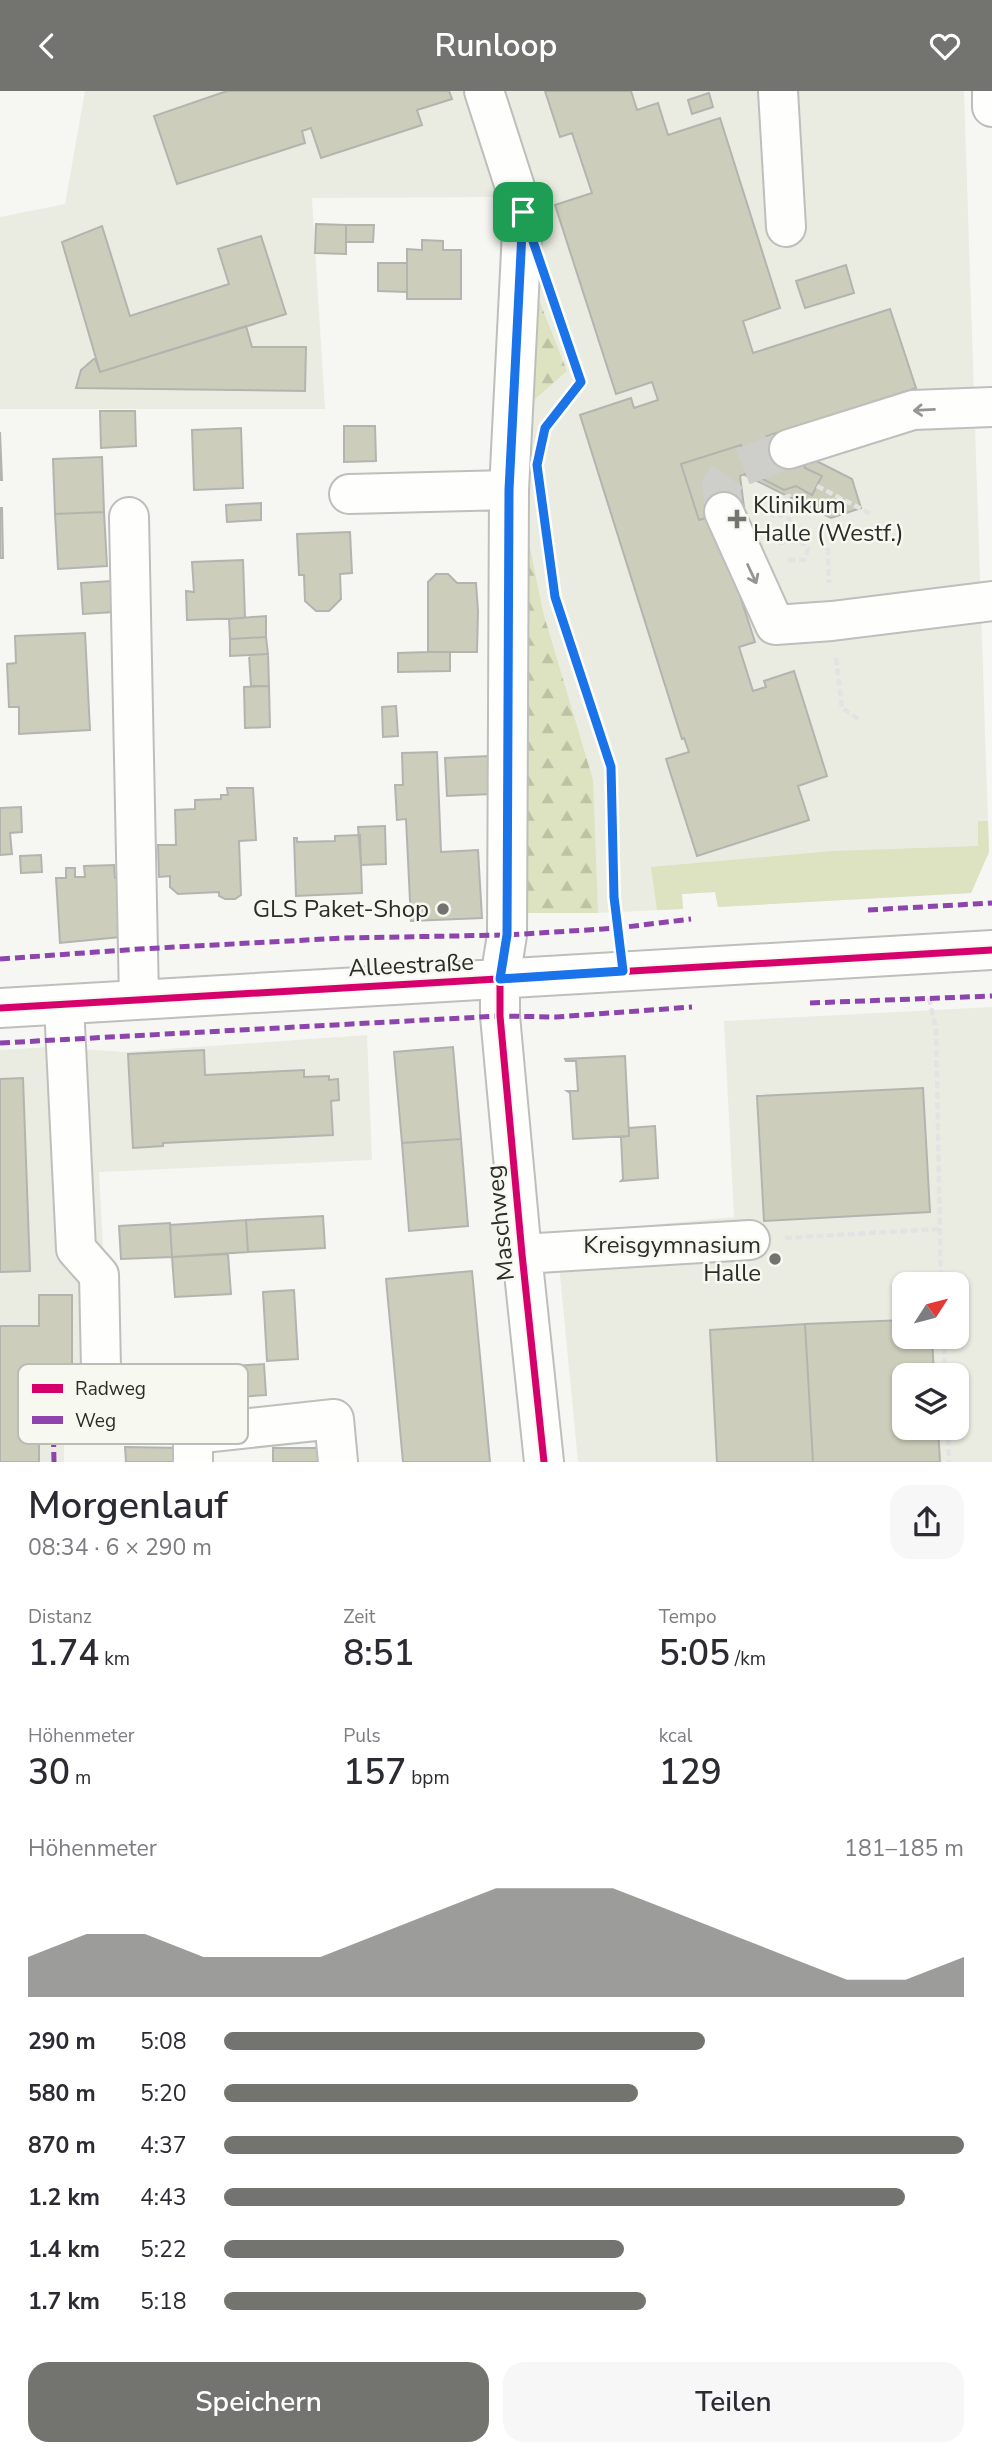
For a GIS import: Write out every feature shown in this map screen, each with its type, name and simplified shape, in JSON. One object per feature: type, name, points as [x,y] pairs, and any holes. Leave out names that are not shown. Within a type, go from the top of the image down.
[{"type":"street","name":"Maschweg","points":[[484,91],[523,212],[509,490],[507,935],[500,979],[500,1016],[544,1462]]},
{"type":"street","points":[[778,91],[786,227]]},
{"type":"street","points":[[992,91],[992,107]]},
{"type":"street","points":[[789,449],[913,410],[992,407]]},
{"type":"street","points":[[349,494],[509,490]]},
{"type":"street","points":[[724,512],[775,625],[830,603],[992,601]]},
{"type":"street","points":[[129,517],[139,999]]},
{"type":"street","name":"Alleestraße","points":[[0,1008],[992,950]]},
{"type":"street","points":[[64,1005],[76,1249],[99,1275],[101,1364]]},
{"type":"street","points":[[522,1254],[750,1240]]},
{"type":"street","points":[[248,1428],[334,1419],[338,1462]]},
{"type":"street","points":[[193,1444],[193,1462]]},
{"type":"path","points":[[545,428],[581,382],[555,303]]},
{"type":"path","points":[[817,486],[872,514]]},
{"type":"path","points":[[780,561],[804,560],[808,549],[800,541],[778,543],[774,538],[776,531],[788,529],[791,521],[786,516],[774,516],[767,510],[774,501],[789,496],[808,508]]},
{"type":"path","points":[[828,548],[830,603],[842,708],[860,720]]},
{"type":"path","points":[[550,558],[555,597],[611,767],[614,897],[623,971]]},
{"type":"path","points":[[929,998],[936,1029],[941,1272]]},
{"type":"path","points":[[750,1240],[939,1229]]},
{"type":"path","points":[[948,1440],[949,1462]]},
{"type":"shaded area","name":"Klinikum Halle (Westf.)","points":[[85,91],[964,91],[989,852],[971,893],[718,907],[716,892],[682,894],[683,909],[525,913],[501,369],[499,197],[312,198],[325,409],[0,409],[0,217],[65,204]]},
{"type":"shaded area","name":"Kreisgymnasium Halle","points":[[992,1007],[992,1462],[578,1462],[556,1234],[734,1217],[724,1021]]},
{"type":"shaded area","points":[[367,1035],[372,1160],[99,1172],[109,1364],[18,1364],[18,1444],[64,1444],[64,1462],[0,1462],[0,1050],[50,1047],[125,1052]]},
{"type":"green space","points":[[532,282],[567,371],[534,400],[527,533],[543,612],[593,780],[598,913],[525,913],[514,492]]},
{"type":"green space","points":[[978,821],[988,821],[989,852],[971,893],[718,907],[715,892],[682,894],[683,909],[657,910],[651,867],[833,851],[978,846]]},
{"type":"building","points":[[227,91],[449,91],[452,99],[417,110],[422,125],[321,158],[311,128],[302,131],[305,143],[177,184],[154,116]]},
{"type":"building","points":[[545,91],[631,91],[637,110],[658,103],[668,135],[720,118],[780,308],[743,321],[753,353],[890,309],[916,388],[767,436],[801,455],[805,468],[822,476],[812,495],[796,486],[784,490],[749,472],[741,445],[681,464],[699,520],[714,515],[755,642],[739,647],[753,691],[766,687],[764,681],[794,671],[827,776],[798,786],[809,820],[697,856],[666,759],[689,752],[684,738],[682,739],[580,415],[631,398],[634,408],[658,400],[652,382],[616,394],[555,205],[592,193],[572,133],[560,137]]},
{"type":"building","points":[[709,93],[713,107],[692,114],[688,100]]},
{"type":"building","points":[[316,224],[346,225],[346,254],[315,253]]},
{"type":"building","points":[[346,225],[374,225],[373,242],[346,242]]},
{"type":"building","points":[[102,226],[130,316],[229,284],[218,249],[261,236],[286,314],[100,372],[62,242]]},
{"type":"building","points":[[422,240],[443,241],[443,250],[461,250],[461,299],[407,299],[407,249],[422,250]]},
{"type":"building","points":[[378,263],[407,263],[407,292],[378,291]]},
{"type":"building","points":[[846,265],[854,293],[805,308],[796,281]]},
{"type":"building","points":[[246,326],[252,347],[306,347],[305,391],[76,388],[81,370],[95,358],[100,372]]},
{"type":"building","points":[[100,411],[135,411],[136,446],[101,448]]},
{"type":"building","points":[[344,426],[375,426],[376,461],[344,462]]},
{"type":"building","points":[[241,428],[243,488],[194,490],[192,430]]},
{"type":"building","points":[[0,432],[2,480],[0,480]]},
{"type":"building","points":[[767,436],[852,479],[861,508],[831,518],[745,475],[749,472],[784,490],[796,486],[812,495],[822,476],[805,468],[801,455]]},
{"type":"building","points":[[741,445],[749,472],[740,476],[744,507],[699,520],[681,464]]},
{"type":"building","points":[[102,457],[104,512],[55,514],[53,459]]},
{"type":"building","points":[[261,503],[261,520],[227,522],[226,505]]},
{"type":"building","points":[[2,508],[3,558],[0,558]]},
{"type":"building","points":[[104,512],[107,566],[58,569],[55,514]]},
{"type":"building","points":[[350,532],[352,573],[340,574],[341,599],[329,611],[316,611],[305,601],[304,575],[299,575],[297,534]]},
{"type":"building","points":[[243,560],[245,618],[187,620],[186,591],[194,592],[192,562]]},
{"type":"building","points":[[436,574],[448,574],[457,583],[476,583],[477,652],[428,652],[428,582]]},
{"type":"building","points":[[112,581],[114,612],[83,614],[81,583]]},
{"type":"building","points":[[266,616],[266,637],[230,639],[229,619]]},
{"type":"building","points":[[85,633],[90,730],[19,734],[19,707],[9,707],[7,664],[16,663],[15,636]]},
{"type":"building","points":[[266,637],[268,654],[230,656],[230,639]]},
{"type":"building","points":[[450,652],[450,671],[398,672],[398,653]]},
{"type":"building","points":[[268,654],[269,686],[251,686],[249,655]]},
{"type":"building","points":[[269,686],[270,727],[245,728],[244,687]]},
{"type":"building","points":[[396,706],[398,736],[383,737],[382,707]]},
{"type":"building","points":[[437,752],[441,852],[478,850],[482,918],[411,921],[406,819],[397,820],[395,785],[403,785],[402,753]]},
{"type":"building","points":[[489,756],[491,794],[447,796],[445,758]]},
{"type":"building","points":[[227,788],[253,788],[256,840],[239,841],[241,895],[235,899],[225,899],[219,896],[219,892],[178,894],[170,887],[170,876],[159,877],[158,845],[176,845],[175,810],[195,809],[195,800],[221,799],[221,795],[228,795]]},
{"type":"building","points":[[21,807],[22,832],[10,833],[12,854],[0,855],[0,808]]},
{"type":"building","points":[[385,826],[386,864],[361,865],[358,827]]},
{"type":"building","points":[[360,835],[362,893],[296,896],[294,838],[297,838],[297,842],[335,841],[335,836]]},
{"type":"building","points":[[41,855],[42,872],[21,873],[20,856]]},
{"type":"building","points":[[114,865],[120,937],[60,943],[56,878],[66,878],[66,868],[75,868],[75,877],[85,877],[84,866]]},
{"type":"building","points":[[453,1047],[461,1139],[402,1143],[394,1052]]},
{"type":"building","points":[[204,1050],[205,1075],[304,1070],[304,1077],[329,1076],[329,1080],[338,1079],[339,1100],[331,1101],[333,1135],[163,1143],[163,1146],[133,1148],[128,1054]]},
{"type":"building","points":[[625,1056],[629,1136],[573,1139],[570,1093],[567,1091],[578,1091],[576,1061],[565,1059]]},
{"type":"building","points":[[23,1078],[30,1271],[0,1272],[0,1079]]},
{"type":"building","points":[[923,1088],[930,1212],[764,1221],[757,1096]]},
{"type":"building","points":[[655,1126],[658,1178],[621,1181],[621,1137],[629,1136],[629,1128]]},
{"type":"building","points":[[461,1139],[468,1226],[409,1231],[402,1143]]},
{"type":"building","points":[[323,1216],[325,1248],[248,1252],[246,1220]]},
{"type":"building","points":[[246,1220],[248,1252],[172,1257],[170,1225]]},
{"type":"building","points":[[170,1223],[172,1257],[121,1259],[119,1226]]},
{"type":"building","points":[[228,1254],[231,1294],[175,1297],[172,1257]]},
{"type":"building","points":[[472,1271],[490,1462],[403,1462],[386,1279]]},
{"type":"building","points":[[294,1290],[298,1359],[267,1361],[263,1292]]},
{"type":"building","points":[[39,1295],[72,1295],[72,1364],[18,1364],[18,1444],[39,1444],[39,1462],[0,1462],[0,1326],[39,1326]]},
{"type":"building","points":[[892,1321],[892,1349],[933,1349],[933,1363],[892,1363],[892,1440],[939,1440],[940,1462],[813,1462],[805,1324]]},
{"type":"building","points":[[805,1324],[813,1462],[717,1462],[710,1330]]},
{"type":"building","points":[[264,1364],[266,1395],[248,1396],[248,1365]]},
{"type":"building","points":[[125,1447],[182,1448],[182,1462],[126,1462]]},
{"type":"building","points":[[273,1448],[330,1448],[329,1462],[273,1462]]},
{"type":"tunnel","points":[[724,512],[721,485],[731,471],[789,449]]},
{"type":"marked path","points":[[868,910],[992,903]]},
{"type":"marked path","points":[[0,959],[344,938],[507,935],[618,928],[691,919]]},
{"type":"marked path","points":[[810,1003],[992,996]]},
{"type":"marked path","points":[[0,1043],[500,1016],[556,1017],[692,1007]]},
{"type":"marked path","points":[[54,1444],[54,1462]]},
{"type":"cycle path","points":[[0,1008],[992,950]]},
{"type":"cycle path","points":[[500,979],[500,1016],[544,1462]]},
{"type":"place","name":"Klinikum Halle (Westf.)","points":[[737,519]]},
{"type":"place","name":"GLS Paket-Shop","points":[[443,909]]},
{"type":"place","name":"Kreisgymnasium Halle","points":[[775,1259]]},
{"type":"route","points":[[523,212],[581,382],[545,428],[537,465],[555,597],[611,767],[614,897],[623,971],[500,979],[507,935],[509,490],[523,212]]}]
